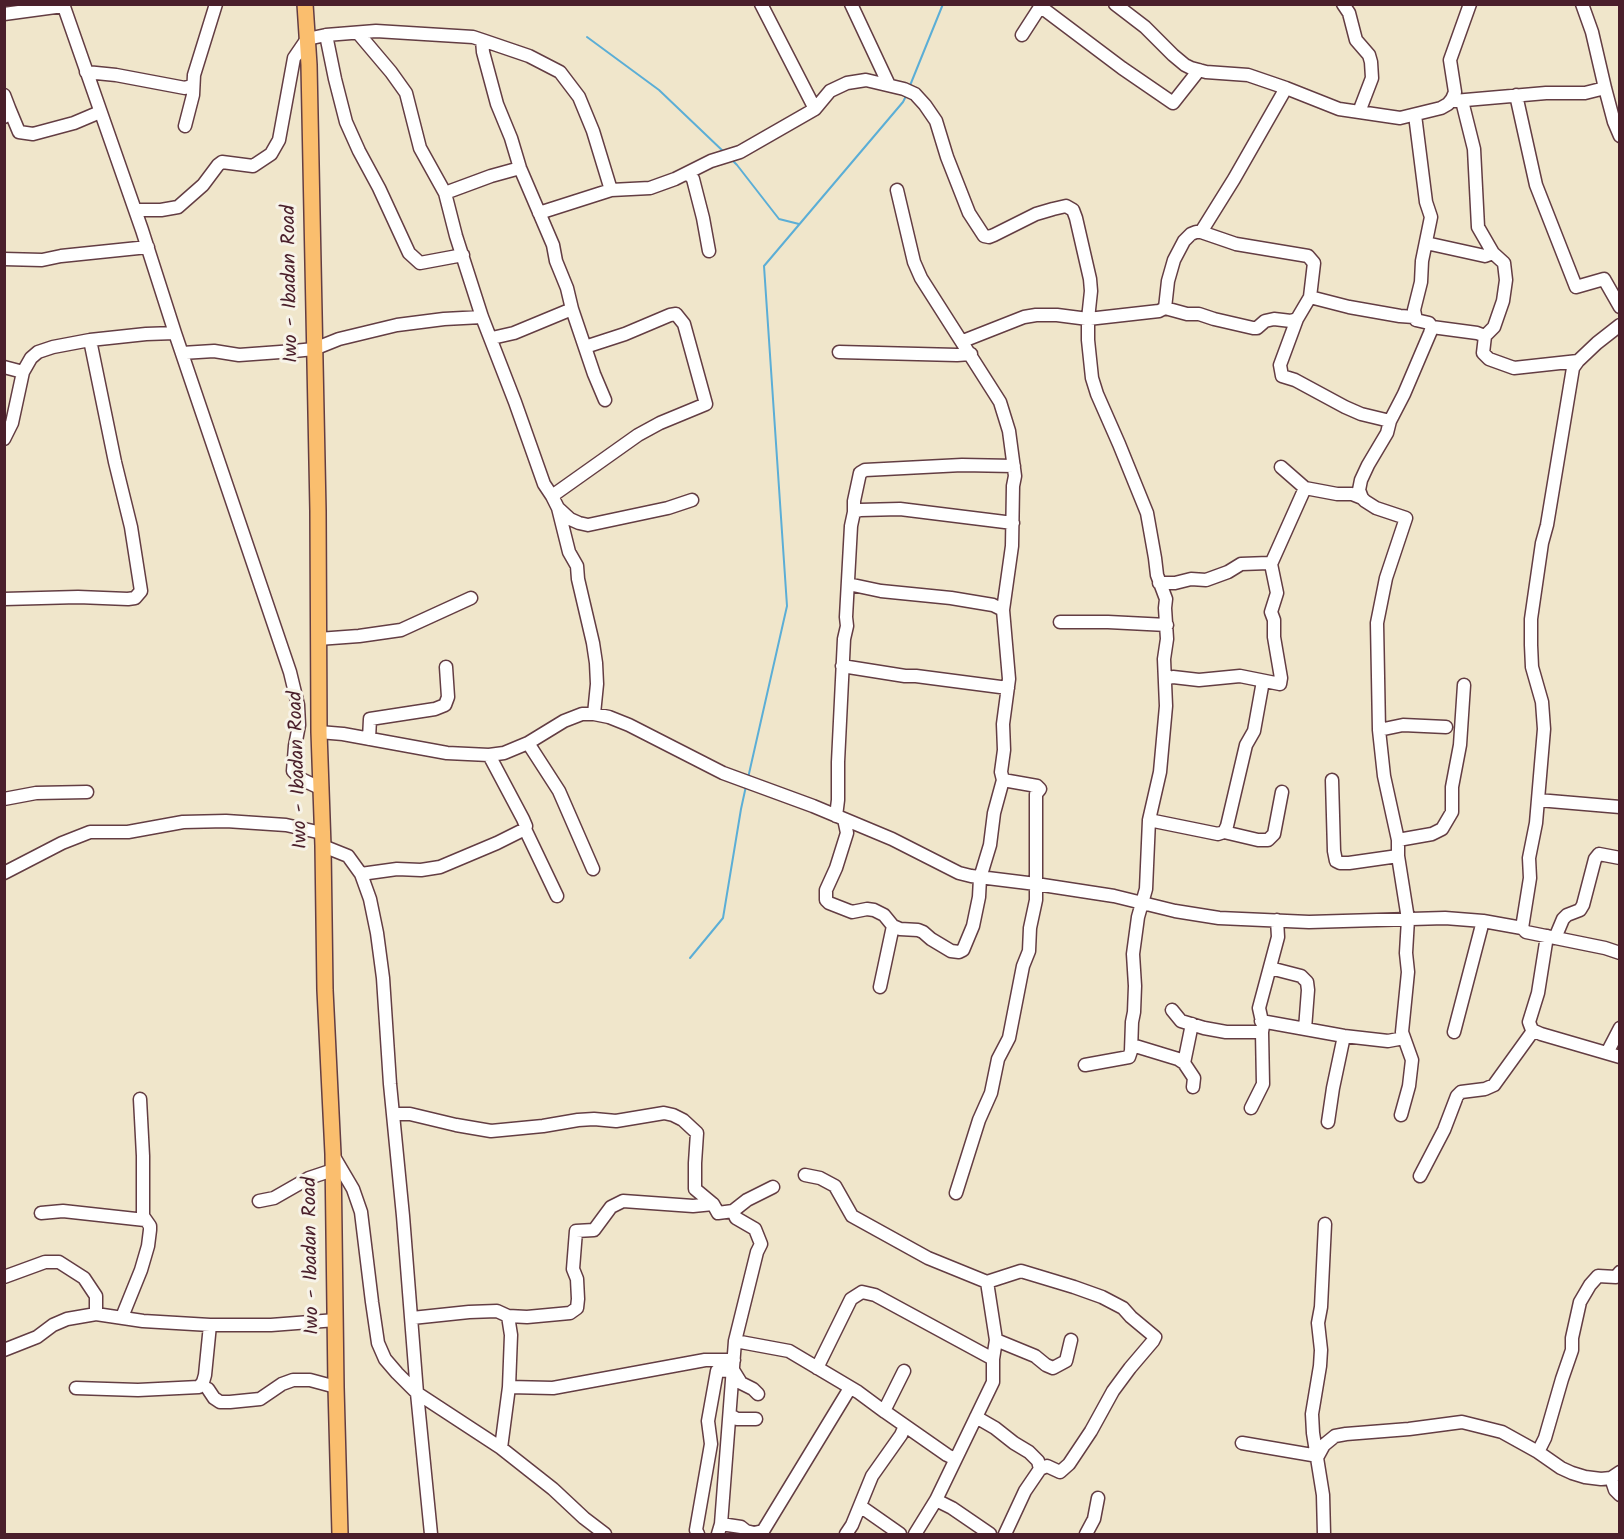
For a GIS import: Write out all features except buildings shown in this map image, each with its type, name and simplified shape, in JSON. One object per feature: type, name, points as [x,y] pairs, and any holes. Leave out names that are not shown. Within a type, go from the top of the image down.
[{"type":"main road","name":"Iwo - Ibadan Road","points":[[305,4],[318,511],[319,732],[325,990],[333,1162],[340,1534]]},
{"type":"street","points":[[185,126],[193,95],[194,75],[216,4]]},
{"type":"street","points":[[761,4],[815,109]]},
{"type":"street","points":[[851,4],[889,85]]},
{"type":"street","points":[[1115,4],[1145,27],[1185,65],[1198,70],[1248,75],[1339,109],[1400,118],[1441,108],[1456,101],[1516,95],[1585,93],[1605,88]]},
{"type":"street","points":[[1343,4],[1349,13],[1356,40],[1369,55],[1371,62],[1371,78],[1359,112]]},
{"type":"street","points":[[1470,4],[1450,60],[1456,101],[1474,149],[1478,227],[1493,253],[1503,262],[1506,280],[1503,301],[1494,327],[1485,336],[1483,353],[1489,359],[1514,368],[1578,361]]},
{"type":"street","points":[[1582,4],[1592,32],[1614,122],[1620,136]]},
{"type":"street","points":[[4,14],[63,5],[148,247],[290,672],[298,705],[292,771],[301,779],[322,789]]},
{"type":"street","points":[[1022,35],[1041,6],[1122,68],[1173,103],[1198,70]]},
{"type":"street","points":[[135,210],[161,210],[178,207],[203,185],[222,162],[253,166],[271,154],[279,140],[294,58],[307,39],[376,31],[473,37],[529,56],[560,72],[579,97],[593,131],[611,190]]},
{"type":"street","points":[[358,33],[392,72],[406,93],[420,148],[445,193],[453,228],[482,317],[516,402],[544,484],[558,508],[569,552],[577,566],[593,644],[596,663],[594,714]]},
{"type":"street","points":[[326,35],[346,122],[409,253],[420,263],[463,255]]},
{"type":"street","points":[[482,40],[497,104],[520,168],[552,245],[594,374],[605,400]]},
{"type":"street","points":[[86,72],[116,75],[185,88],[193,85]]},
{"type":"street","points":[[539,213],[611,190],[650,188],[664,184],[711,161],[740,152],[815,109],[830,91],[847,83],[866,80],[904,89],[915,94],[925,105],[936,121],[946,157],[969,213],[984,236],[994,235],[1036,214],[1053,209],[1066,206],[1073,210],[1090,279],[1088,319],[1092,378],[1147,513],[1157,575],[1167,599],[1165,608],[1167,639],[1164,659],[1166,706],[1160,772],[1149,820],[1146,889],[1138,917],[1133,954],[1135,986],[1132,1045],[1129,1058],[1085,1065]]},
{"type":"street","points":[[1201,232],[1286,88]]},
{"type":"street","points":[[4,95],[7,113],[19,132],[33,134],[74,123],[100,111]]},
{"type":"street","points":[[1516,95],[1536,185],[1576,286],[1604,279],[1620,307]]},
{"type":"street","points":[[1415,115],[1426,202],[1431,217],[1422,261],[1421,282],[1414,310],[1416,320]]},
{"type":"street","points":[[445,193],[520,168]]},
{"type":"street","points":[[688,173],[693,179],[709,251]]},
{"type":"street","points":[[897,190],[914,262],[935,301],[963,341],[1000,402],[1009,431],[1014,466],[1011,555],[1004,609],[1009,679],[1003,724],[1004,750],[1001,772],[1003,780],[994,813],[990,845],[980,878],[973,926],[963,950],[959,952],[951,951],[918,930],[900,929],[893,926],[884,915],[874,910],[852,912],[826,900],[826,890],[847,833],[840,817],[838,762],[852,517],[860,473],[865,470],[962,465],[1014,466]]},
{"type":"street","points":[[1166,308],[1168,281],[1174,260],[1184,241],[1191,234],[1201,232],[1236,244],[1308,256],[1314,263],[1310,297],[1298,319],[1280,365],[1282,376],[1295,380],[1361,414],[1390,422]]},
{"type":"street","points":[[1426,243],[1485,256],[1493,253]]},
{"type":"street","points":[[4,260],[42,260],[148,247]]},
{"type":"street","points":[[1310,297],[1360,309],[1414,317],[1416,320],[1429,323],[1432,327],[1485,336]]},
{"type":"street","points":[[963,341],[1024,317],[1057,315],[1088,319],[1160,311],[1166,308],[1252,328],[1274,319],[1291,321],[1298,319]]},
{"type":"street","points":[[492,338],[514,333],[572,309]]},
{"type":"street","points":[[552,496],[638,435],[706,404],[684,324],[676,314],[585,347]]},
{"type":"street","points":[[182,353],[214,351],[239,355],[314,349],[339,339],[397,325],[482,317]]},
{"type":"street","points":[[1522,928],[1530,878],[1529,858],[1536,824],[1544,729],[1540,690],[1532,667],[1532,619],[1542,543],[1547,525],[1571,376],[1578,361],[1620,325]]},
{"type":"street","points":[[1362,498],[1359,490],[1361,480],[1387,433],[1432,327]]},
{"type":"street","points":[[4,439],[23,372],[31,358],[38,352],[90,340],[175,333]]},
{"type":"street","points":[[4,599],[78,597],[129,599],[135,598],[141,591],[131,527],[90,340]]},
{"type":"street","points":[[839,352],[971,354]]},
{"type":"street","points":[[4,367],[23,372]]},
{"type":"street","points":[[1281,467],[1305,488],[1337,494],[1352,494],[1376,508],[1406,518],[1386,578],[1377,623],[1379,730],[1384,776],[1398,840],[1398,856],[1408,920],[1406,953],[1408,972],[1402,1032],[1412,1060],[1409,1086],[1401,1115]]},
{"type":"street","points":[[1166,679],[1173,677],[1199,680],[1240,676],[1280,684],[1274,620],[1271,612],[1277,593],[1271,564],[1305,488]]},
{"type":"street","points":[[558,508],[570,519],[588,525],[668,508],[692,500]]},
{"type":"street","points":[[854,512],[900,509],[1013,523]]},
{"type":"street","points":[[1159,583],[1175,583],[1191,579],[1206,580],[1228,572],[1241,564],[1271,564]]},
{"type":"street","points":[[848,584],[881,591],[951,598],[1004,609]]},
{"type":"street","points":[[318,639],[401,630],[471,598]]},
{"type":"street","points":[[1060,622],[1167,625]]},
{"type":"street","points":[[842,666],[1008,688]]},
{"type":"street","points":[[369,739],[370,719],[445,705],[448,697],[446,667]]},
{"type":"street","points":[[1224,832],[1246,745],[1254,730],[1263,681]]},
{"type":"street","points":[[1398,840],[1432,834],[1442,829],[1452,812],[1452,787],[1460,745],[1464,685]]},
{"type":"street","points":[[319,732],[447,753],[489,755],[504,753],[528,743],[564,721],[582,714],[594,714],[629,725],[723,773],[840,817],[892,839],[959,873],[980,878],[1114,896],[1175,911],[1219,918],[1309,922],[1445,918],[1483,921],[1522,928],[1526,932],[1620,953]]},
{"type":"street","points":[[1379,730],[1403,725],[1446,727]]},
{"type":"street","points":[[528,743],[559,791],[593,869]]},
{"type":"street","points":[[489,755],[524,819],[525,829],[557,896]]},
{"type":"street","points":[[956,1192],[979,1120],[991,1093],[999,1059],[1009,1038],[1023,966],[1029,951],[1030,928],[1036,900],[1035,794],[1040,789],[1037,786],[1003,780]]},
{"type":"street","points":[[1332,780],[1336,861],[1349,863],[1398,856]]},
{"type":"street","points":[[4,799],[44,792],[87,792]]},
{"type":"street","points":[[1149,820],[1218,834],[1224,832],[1268,840],[1274,834],[1282,792]]},
{"type":"street","points":[[1538,800],[1620,807]]},
{"type":"street","points":[[4,873],[62,843],[90,832],[128,832],[183,822],[226,821],[286,825],[322,839],[348,856],[361,874],[370,899],[382,967],[417,1393],[432,1534]]},
{"type":"street","points":[[361,874],[397,869],[421,870],[440,867],[525,829]]},
{"type":"street","points":[[1620,858],[1599,854],[1595,859],[1583,905],[1580,910],[1567,915],[1551,937],[1529,1022],[1533,1031],[1620,1057]]},
{"type":"street","points":[[1251,1108],[1263,1084],[1262,1027],[1259,1008],[1278,938],[1277,920]]},
{"type":"street","points":[[1454,1032],[1483,921]]},
{"type":"street","points":[[880,987],[893,926]]},
{"type":"street","points":[[1270,968],[1301,976],[1307,982],[1305,1029]]},
{"type":"street","points":[[1172,1010],[1181,1021],[1226,1032],[1262,1027],[1305,1029],[1388,1041],[1404,1038]]},
{"type":"street","points":[[1184,1063],[1192,1024]]},
{"type":"street","points":[[1607,1053],[1620,1028]]},
{"type":"street","points":[[1420,1176],[1444,1130],[1457,1096],[1461,1092],[1485,1089],[1494,1084],[1533,1031]]},
{"type":"street","points":[[1328,1122],[1344,1036]]},
{"type":"street","points":[[1132,1045],[1178,1059],[1184,1063],[1194,1078],[1193,1087]]},
{"type":"street","points":[[122,1317],[141,1270],[148,1246],[150,1226],[143,1216],[140,1099]]},
{"type":"street","points":[[393,1114],[410,1114],[491,1131],[578,1120],[616,1120],[664,1113],[673,1115],[697,1132],[695,1189],[713,1204],[718,1213],[733,1211],[747,1200],[773,1188]]},
{"type":"street","points":[[259,1201],[273,1198],[333,1162],[353,1190],[361,1212],[378,1343],[385,1359],[417,1393],[501,1448],[605,1534]]},
{"type":"street","points":[[805,1175],[820,1178],[835,1186],[852,1216],[928,1258],[987,1282],[1021,1271],[1074,1287],[1102,1297],[1123,1308],[1155,1337],[1113,1391],[1069,1464],[1060,1472],[1047,1466],[1040,1469],[1025,1491],[1005,1534]]},
{"type":"street","points":[[412,1318],[497,1311],[508,1316],[527,1317],[570,1313],[577,1308],[578,1299],[577,1279],[573,1269],[576,1231],[594,1230],[611,1207],[623,1200],[693,1206],[713,1204]]},
{"type":"street","points":[[41,1212],[63,1211],[145,1220]]},
{"type":"street","points":[[733,1211],[736,1218],[755,1228],[761,1244],[735,1341],[719,1529],[741,1527],[754,1533],[763,1531],[850,1388]]},
{"type":"street","points":[[1324,1534],[1323,1495],[1312,1414],[1320,1366],[1318,1323],[1326,1224]]},
{"type":"street","points":[[4,1277],[45,1262],[59,1262],[84,1278],[96,1296],[96,1314]]},
{"type":"street","points":[[1538,1452],[1545,1438],[1572,1350],[1572,1338],[1580,1302],[1598,1276],[1618,1276]]},
{"type":"street","points":[[915,1534],[936,1500],[993,1382],[996,1340],[987,1282]]},
{"type":"street","points":[[818,1368],[850,1299],[862,1292],[875,1295],[993,1359]]},
{"type":"street","points":[[4,1350],[37,1337],[53,1325],[67,1319],[96,1314],[143,1321],[210,1325],[336,1320]]},
{"type":"street","points":[[501,1448],[509,1387],[511,1335],[508,1316]]},
{"type":"street","points":[[76,1388],[138,1390],[199,1387],[205,1375],[210,1325]]},
{"type":"street","points":[[996,1340],[1035,1356],[1053,1368],[1066,1361],[1071,1340]]},
{"type":"street","points":[[735,1341],[789,1351],[850,1388],[955,1459]]},
{"type":"street","points":[[509,1387],[552,1388],[705,1360],[734,1365]]},
{"type":"street","points":[[734,1365],[741,1383],[758,1394]]},
{"type":"street","points":[[698,1534],[696,1530],[711,1444],[708,1420],[717,1371],[734,1365]]},
{"type":"street","points":[[885,1412],[904,1371]]},
{"type":"street","points":[[208,1389],[220,1402],[230,1402],[260,1399],[282,1384],[293,1380],[310,1380],[336,1387]]},
{"type":"street","points":[[730,1415],[737,1419],[756,1419]]},
{"type":"street","points":[[976,1417],[1029,1452],[1038,1461],[1040,1469]]},
{"type":"street","points":[[1318,1456],[1324,1445],[1335,1436],[1462,1422],[1502,1432],[1572,1473],[1601,1479],[1615,1475],[1615,1490],[1620,1495]]},
{"type":"street","points":[[846,1534],[872,1476],[905,1426]]},
{"type":"street","points":[[1242,1443],[1318,1456]]},
{"type":"street","points":[[1086,1534],[1094,1519],[1098,1498]]},
{"type":"street","points":[[936,1500],[990,1534]]},
{"type":"street","points":[[860,1506],[900,1534]]},
{"type":"waterway","points":[[909,88],[943,4]]},
{"type":"waterway","points":[[587,37],[659,90],[725,153]]},
{"type":"waterway","points":[[748,778],[787,606],[764,266],[906,96]]},
{"type":"waterway","points":[[731,159],[779,219],[799,224]]},
{"type":"waterway","points":[[690,958],[723,918],[746,786]]}]
